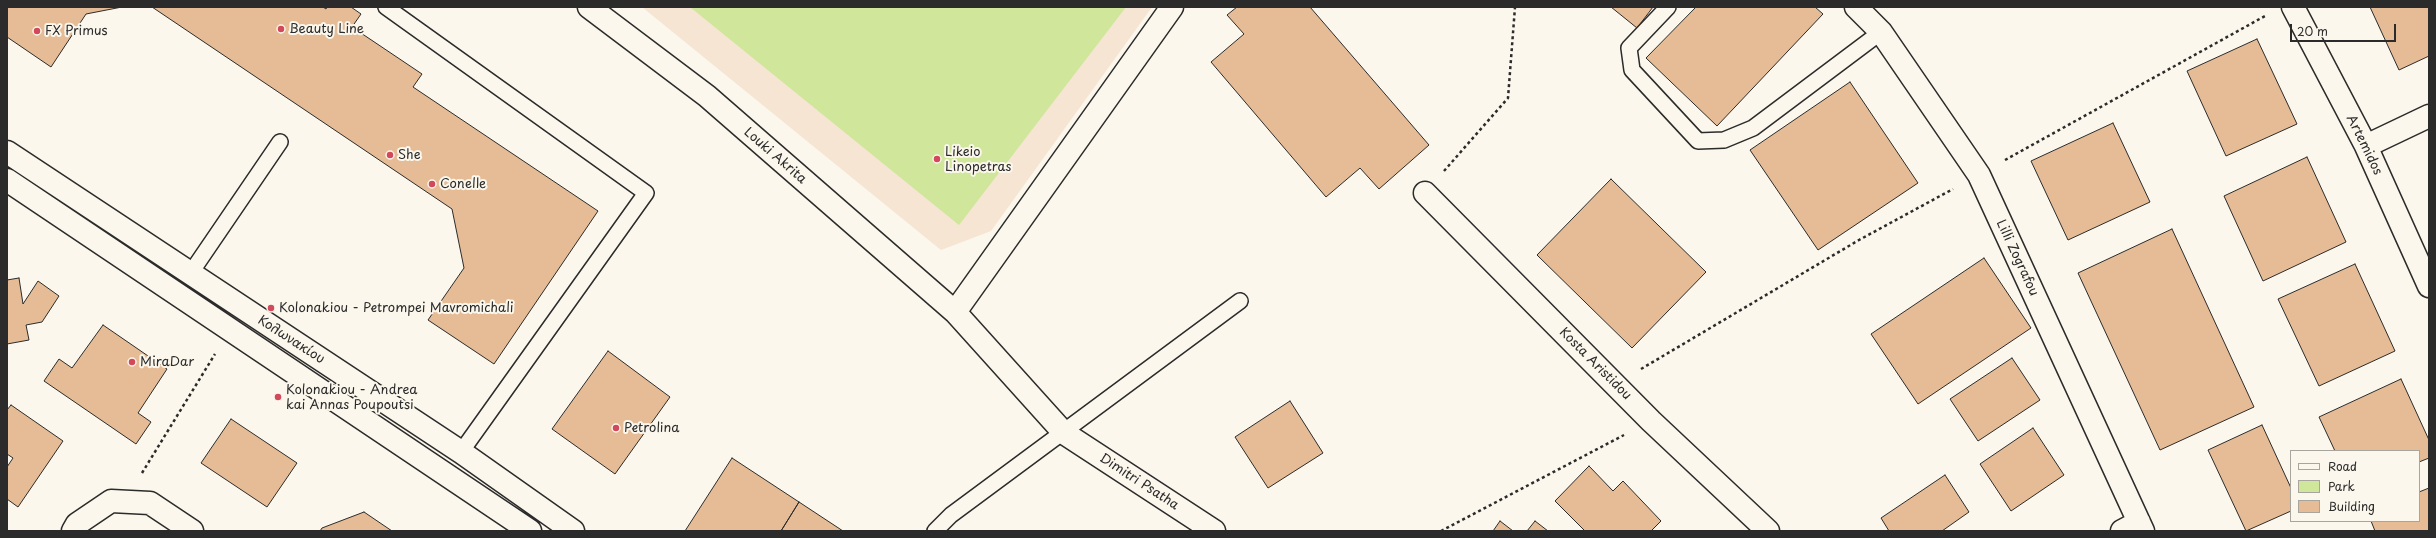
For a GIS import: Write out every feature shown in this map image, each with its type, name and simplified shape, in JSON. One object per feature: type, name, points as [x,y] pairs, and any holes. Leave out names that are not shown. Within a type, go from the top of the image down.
[{"type":"street","name":"Louki Akrita","points":[[589,7],[707,96],[955,312],[1064,433]]},
{"type":"street","points":[[955,312],[1172,7]]},
{"type":"street","name":"Lilli Zografou","points":[[1856,7],[1881,32],[1979,175],[2135,528]]},
{"type":"street","name":"Artemidos","points":[[2293,7],[2366,146],[2429,286]]},
{"type":"street","points":[[2366,146],[2429,116]]},
{"type":"street","name":"Κολωνακίου","points":[[7,152],[461,452],[573,531]]},
{"type":"street","name":"Κολωνακίου","points":[[7,180],[530,531]]},
{"type":"street","name":"Kosta Aristidou","points":[[1425,193],[1651,421],[1768,531]]},
{"type":"street","name":"Dimitri Psatha","points":[[1064,433],[1214,531]]},
{"type":"street","points":[[73,531],[77,524],[111,502],[150,503],[192,531]]},
{"type":"lane","points":[[386,7],[646,193],[461,452]]},
{"type":"lane","points":[[1668,7],[1629,48],[1632,70],[1698,141],[1724,140],[1753,128],[1881,32]]},
{"type":"lane","points":[[190,274],[280,142]]},
{"type":"lane","points":[[935,531],[950,515],[1064,433],[1240,301]]},
{"type":"path","points":[[1425,193],[1508,98],[1515,7]]},
{"type":"path","points":[[1614,384],[1859,240],[2268,15]]},
{"type":"path","points":[[124,502],[230,330]]},
{"type":"path","points":[[1441,531],[1651,421]]},
{"type":"shaded area","name":"Likeio Linopetras","points":[[642,7],[1152,7],[991,231],[941,250]]},
{"type":"green space","name":"Likeio Linopetras","points":[[690,7],[1126,7],[959,225]]},
{"type":"building","points":[[7,7],[122,7],[86,14],[51,67],[7,37]]},
{"type":"building","points":[[152,7],[323,7],[326,9],[327,7],[351,7],[361,14],[352,27],[422,74],[413,87],[598,211],[494,364],[428,320],[464,268],[452,209]]},
{"type":"building","points":[[1237,7],[1310,7],[1429,145],[1379,189],[1360,168],[1326,197],[1211,62],[1244,34],[1227,15]]},
{"type":"building","points":[[1611,7],[1653,7],[1637,28]]},
{"type":"building","points":[[1696,7],[1815,7],[1823,14],[1717,126],[1646,58]]},
{"type":"building","points":[[2370,7],[2429,7],[2429,56],[2399,70]]},
{"type":"building","points":[[2257,39],[2297,124],[2226,156],[2187,71]]},
{"type":"building","points":[[1850,82],[1918,183],[1818,250],[1750,150]]},
{"type":"building","points":[[2113,123],[2150,202],[2068,240],[2031,161]]},
{"type":"building","points":[[2307,157],[2346,242],[2263,281],[2224,196]]},
{"type":"building","points":[[1611,179],[1706,272],[1632,348],[1537,255]]},
{"type":"building","points":[[2172,229],[2254,407],[2160,450],[2078,273]]},
{"type":"building","points":[[1984,258],[2031,328],[1918,404],[1871,334]]},
{"type":"building","points":[[2355,264],[2395,351],[2319,386],[2278,299]]},
{"type":"building","points":[[19,278],[23,304],[38,281],[59,296],[42,322],[26,325],[29,340],[7,344],[7,280]]},
{"type":"building","points":[[103,325],[167,369],[138,413],[151,422],[136,444],[44,381],[59,359],[72,368]]},
{"type":"building","points":[[608,351],[670,397],[615,474],[552,429]]},
{"type":"building","points":[[2012,358],[2040,400],[1978,441],[1950,399]]},
{"type":"building","points":[[2401,379],[2429,440],[2429,458],[2420,462],[2420,450],[2335,450],[2319,417]]},
{"type":"building","points":[[1290,401],[1323,453],[1268,488],[1235,437]]},
{"type":"building","points":[[11,405],[63,441],[18,507],[7,499],[7,467],[13,458],[7,454],[7,410]]},
{"type":"building","points":[[231,419],[297,463],[267,507],[201,463]]},
{"type":"building","points":[[2262,425],[2290,486],[2290,511],[2246,531],[2208,450]]},
{"type":"building","points":[[2033,428],[2064,475],[2011,511],[1980,464]]},
{"type":"building","points":[[732,458],[799,502],[781,531],[685,531]]},
{"type":"building","points":[[1589,466],[1613,491],[1623,481],[1661,521],[1651,531],[1585,531],[1555,501]]},
{"type":"building","points":[[1945,475],[1969,512],[1942,531],[1889,531],[1881,518]]},
{"type":"building","points":[[2429,488],[2429,531],[2375,531],[2371,522],[2420,522],[2420,492]]},
{"type":"building","points":[[799,502],[843,531],[781,531]]},
{"type":"building","points":[[364,512],[392,531],[320,531],[322,528]]},
{"type":"building","points":[[1500,521],[1513,531],[1493,531]]},
{"type":"building","points":[[1535,521],[1548,531],[1527,531]]},
{"type":"place","name":"Beauty Line","points":[[281,29]]},
{"type":"place","name":"FX Primus","points":[[37,31]]},
{"type":"place","name":"She","points":[[390,155]]},
{"type":"place","name":"Likeio Linopetras","points":[[937,159]]},
{"type":"place","name":"Conelle","points":[[432,184]]},
{"type":"place","name":"Kolonakiou - Petrompei Mavromichali","points":[[271,308]]},
{"type":"place","name":"MiraDar","points":[[132,362]]},
{"type":"place","name":"Kolonakiou - Andrea kai Annas Poupoutsi","points":[[278,397]]},
{"type":"place","name":"Petrolina","points":[[616,428]]}]
